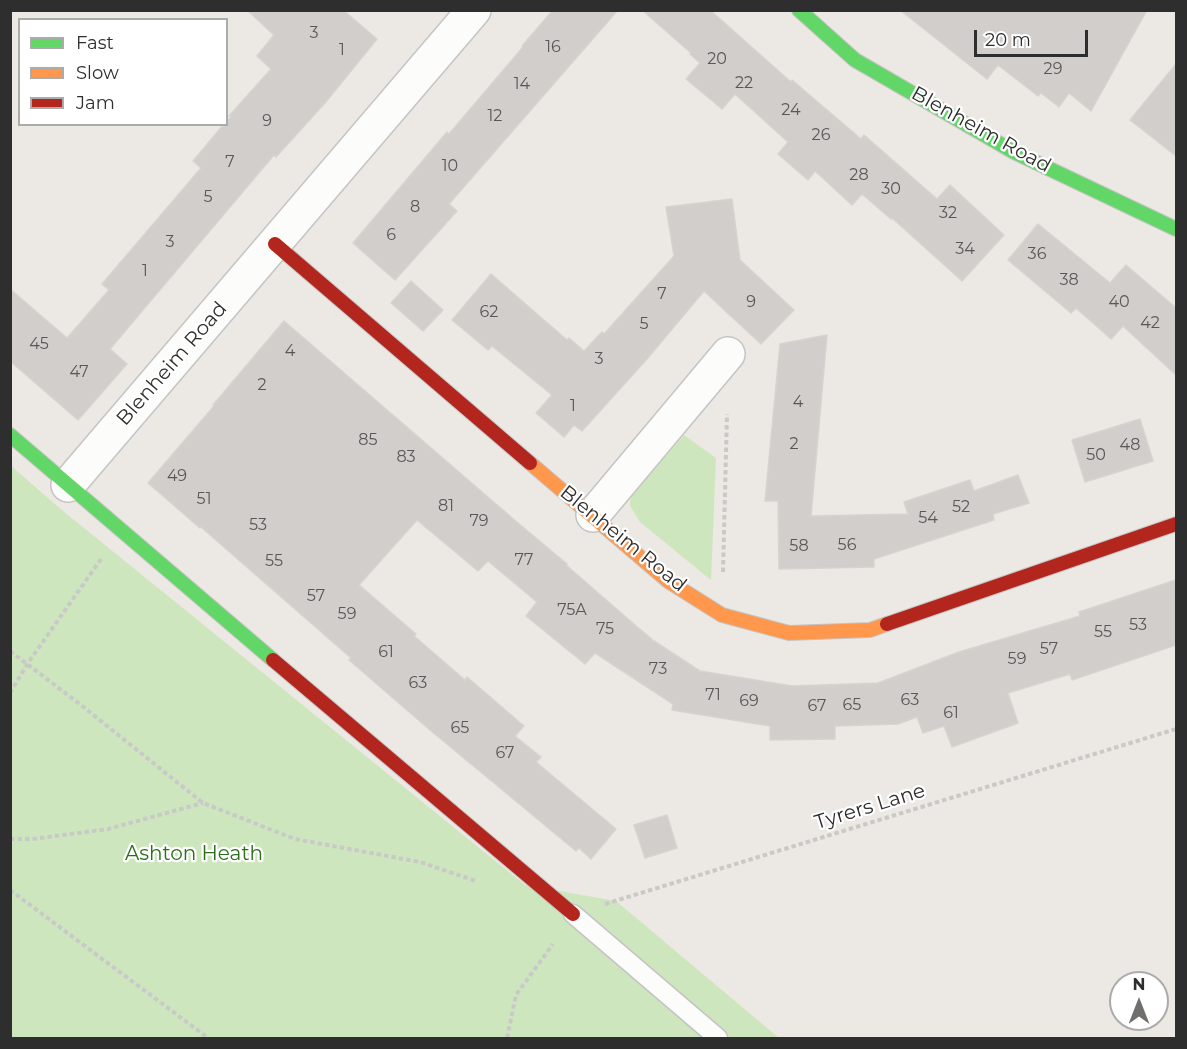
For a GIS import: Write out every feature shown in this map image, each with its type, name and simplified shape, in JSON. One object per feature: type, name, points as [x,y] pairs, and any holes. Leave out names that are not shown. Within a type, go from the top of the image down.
[{"type":"street","name":"Blenheim Road","points":[[799,10],[855,60],[1014,152],[1176,229]]},
{"type":"street","name":"Blenheim Road","points":[[68,485],[275,244],[458,16]]},
{"type":"street","name":"Blenheim Road","points":[[275,244],[668,581],[722,615],[789,633],[870,630],[1176,524]]},
{"type":"street","points":[[593,516],[728,354]]},
{"type":"street","points":[[10,435],[573,914]]},
{"type":"lane","points":[[573,914],[718,1038]]},
{"type":"path","points":[[722,615],[727,413]]},
{"type":"path","points":[[10,693],[28,663],[121,531]]},
{"type":"path","points":[[10,651],[203,803],[295,839],[420,862],[486,885]]},
{"type":"path","name":"Tyrers Lane","points":[[573,914],[1176,729]]},
{"type":"path","points":[[10,839],[33,839],[108,828],[203,803]]},
{"type":"path","points":[[10,890],[208,1038]]},
{"type":"path","points":[[507,1038],[516,996],[573,914]]},
{"type":"green space","points":[[684,435],[716,458],[711,580],[640,522],[630,506],[631,496]]},
{"type":"green space","name":"Ashton Heath","points":[[10,465],[63,511],[525,885],[616,901],[779,1038],[11,1038]]},
{"type":"building","points":[[247,10],[343,10],[377,39],[325,103],[276,157],[274,155],[110,349],[127,364],[78,420],[10,361],[10,289],[67,338],[109,290],[102,284],[201,168],[193,161],[222,126],[228,126],[228,120],[231,117],[229,116],[271,69],[257,56],[274,35]]},
{"type":"building","points":[[553,10],[618,10],[449,204],[457,211],[395,280],[353,243],[447,132],[449,134]]},
{"type":"building","points":[[642,10],[710,10],[791,82],[792,80],[861,139],[864,135],[937,199],[950,185],[1004,235],[962,281],[862,194],[852,205],[815,171],[808,180],[778,154],[788,142],[735,94],[722,109],[686,79],[700,63]]},
{"type":"building","points":[[900,10],[1147,10],[1091,111],[1069,93],[1059,107],[1041,93],[1038,96],[998,65],[987,79]]},
{"type":"building","points":[[1176,64],[1176,156],[1130,120]]},
{"type":"building","points":[[732,199],[740,260],[794,310],[761,344],[704,291],[582,431],[574,425],[564,437],[536,413],[552,395],[492,346],[488,350],[452,320],[491,274],[567,340],[569,338],[584,351],[602,332],[604,334],[674,256],[666,207]]},
{"type":"building","points":[[1038,224],[1110,283],[1126,265],[1176,308],[1176,375],[1123,326],[1111,339],[1076,308],[1071,313],[1008,260]]},
{"type":"building","points":[[411,281],[443,310],[423,331],[391,303]]},
{"type":"building","points":[[284,321],[654,641],[700,671],[792,686],[878,683],[959,652],[1080,616],[1079,612],[1176,580],[1176,645],[1072,680],[1070,674],[1008,693],[1018,723],[952,747],[944,726],[923,733],[917,717],[898,724],[835,726],[835,739],[770,740],[770,726],[672,710],[673,704],[595,653],[585,664],[526,616],[537,602],[488,561],[478,571],[417,520],[359,585],[465,680],[467,677],[524,726],[515,736],[541,757],[536,762],[616,829],[591,859],[579,848],[576,851],[430,730],[349,660],[351,658],[148,483]]},
{"type":"building","points":[[827,335],[811,516],[908,514],[904,502],[970,480],[974,491],[1018,475],[1029,503],[993,514],[994,520],[874,559],[874,567],[779,569],[778,501],[765,501],[780,344]]},
{"type":"building","points":[[1140,419],[1153,461],[1085,482],[1072,440]]},
{"type":"building","points":[[667,815],[677,848],[645,858],[634,825]]},
{"type":"traffic: fast","points":[[799,10],[855,60],[1014,152],[1176,229]]},
{"type":"traffic: fast","points":[[10,435],[273,660]]},
{"type":"traffic: slow","points":[[530,463],[668,581],[722,615],[789,633],[870,630],[887,624]]},
{"type":"traffic: jam","points":[[275,244],[530,463]]},
{"type":"traffic: jam","points":[[887,624],[1176,524]]},
{"type":"traffic: jam","points":[[273,660],[573,914]]}]
